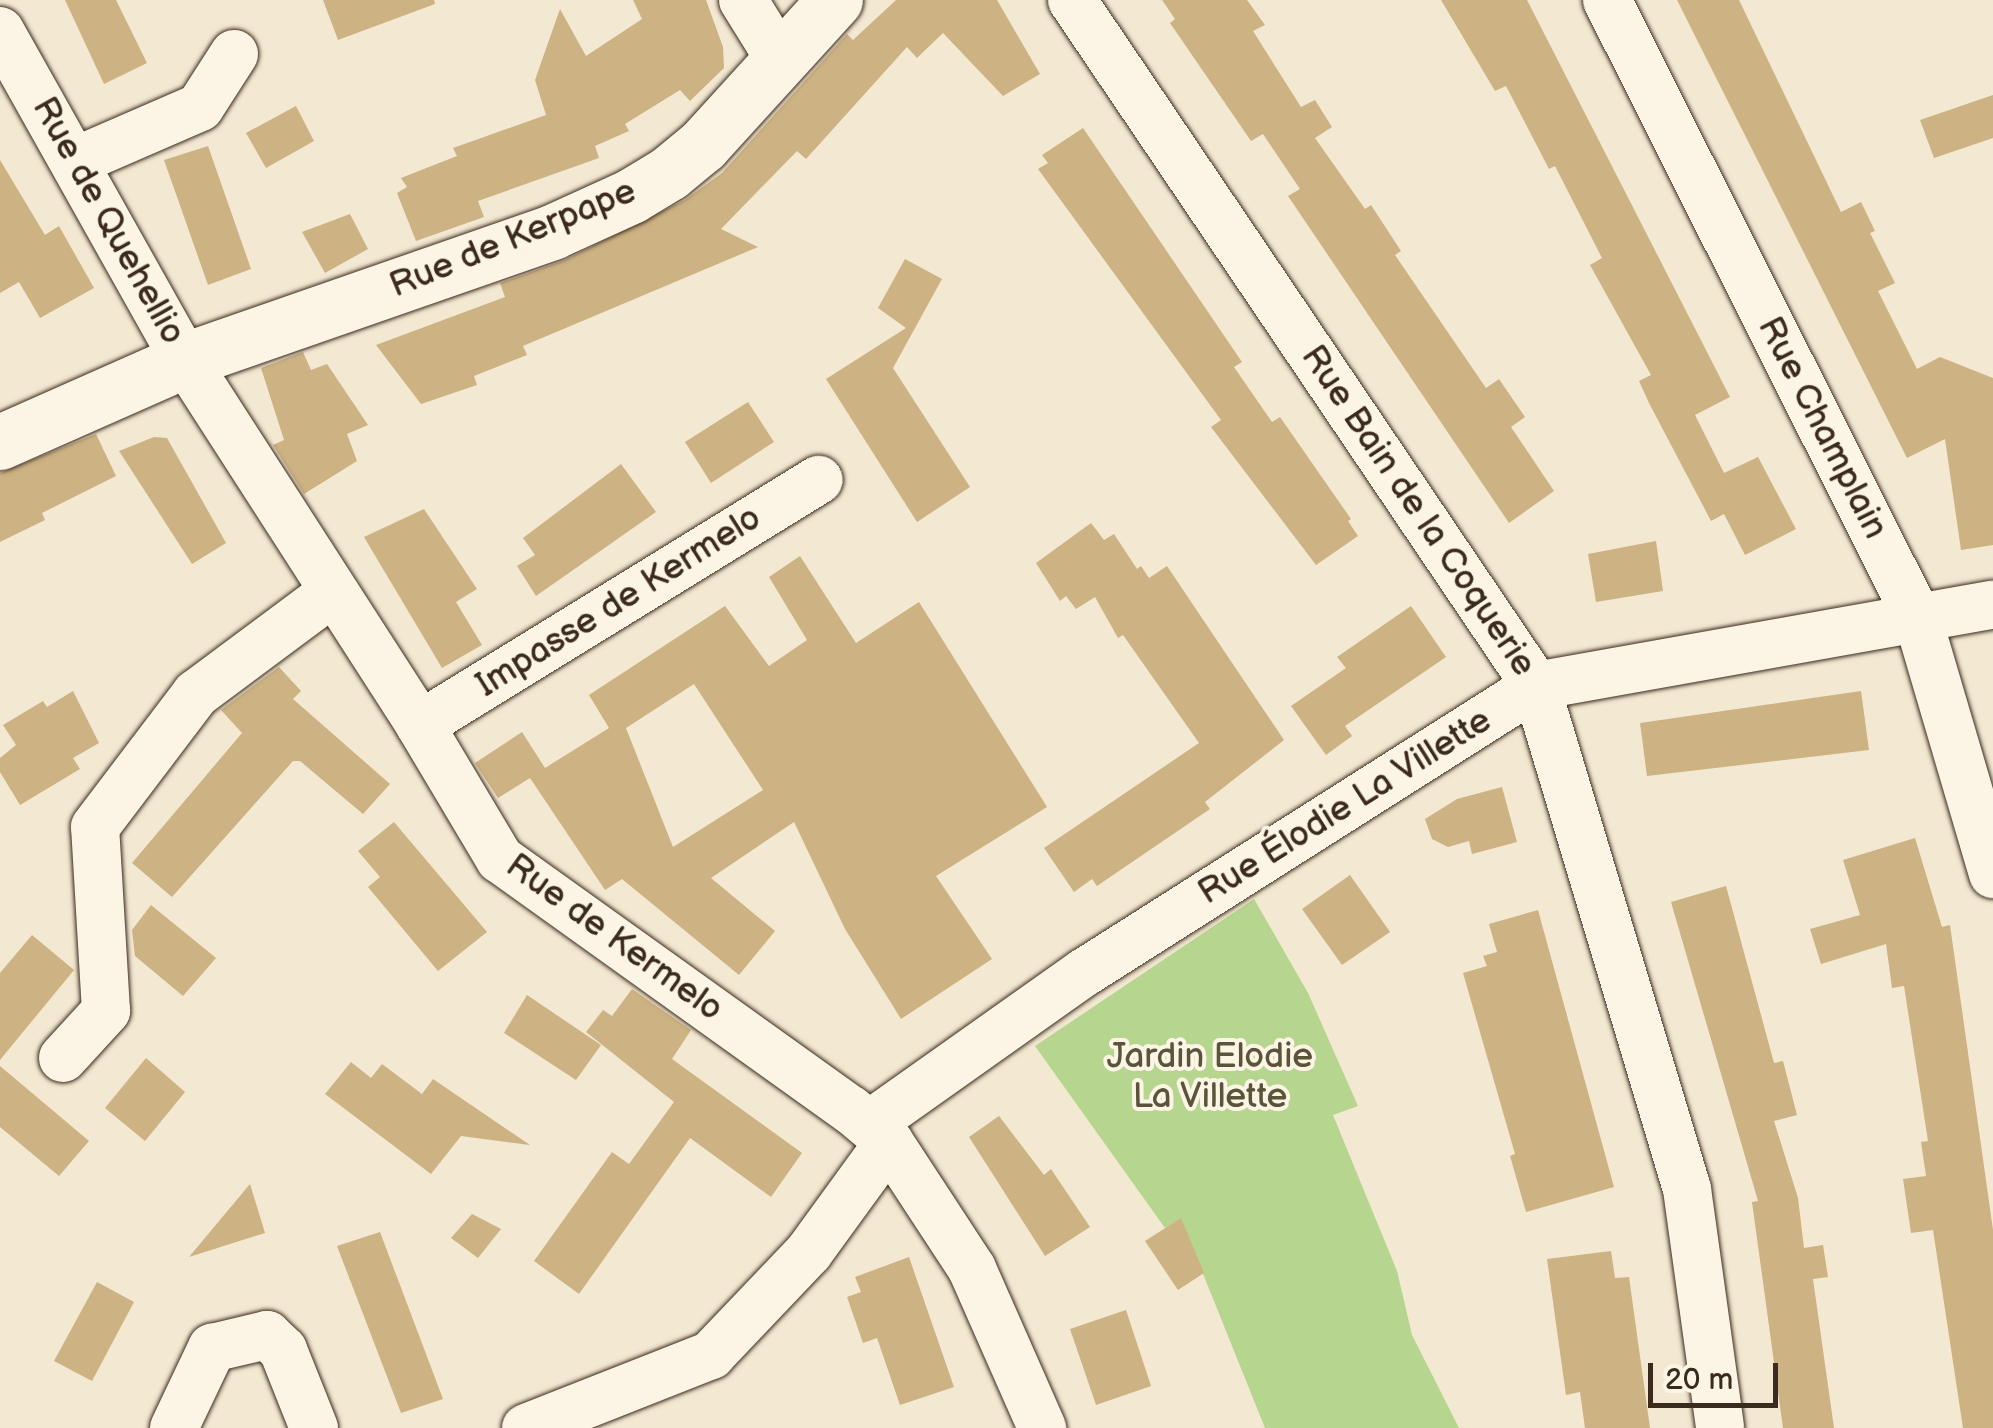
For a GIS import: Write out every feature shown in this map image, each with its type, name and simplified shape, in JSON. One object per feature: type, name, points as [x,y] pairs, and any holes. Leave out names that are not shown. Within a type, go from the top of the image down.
[{"type":"street","points":[[743,0],[770,42],[786,57]]},
{"type":"street","name":"Rue de Kerpape","points":[[0,442],[186,360],[552,232],[630,196],[670,173],[703,144],[835,0]]},
{"type":"street","name":"Rue Bain de la Coquerie","points":[[1072,0],[1536,686],[1687,1189],[1720,1428]]},
{"type":"street","name":"Rue Champlain","points":[[1607,0],[1918,619],[1993,874]]},
{"type":"street","name":"Rue de Quehellio","points":[[0,31],[186,360]]},
{"type":"street","points":[[76,161],[200,107],[234,54]]},
{"type":"street","name":"Rue de Kermelo","points":[[186,360],[420,724],[500,859],[880,1133],[972,1269],[1042,1428]]},
{"type":"street","name":"Impasse de Kermelo","points":[[420,724],[819,480]]},
{"type":"street","points":[[62,1058],[106,1011],[95,827],[196,694],[333,592]]},
{"type":"street","name":"Rue Élodie La Villette","points":[[553,1423],[711,1355],[809,1252],[880,1133],[1072,981],[1536,686],[1993,605]]},
{"type":"street","points":[[174,1428],[212,1348],[267,1335],[283,1350],[314,1428]]},
{"type":"green space","name":"Jardin Elodie La Villette","points":[[1254,899],[1308,993],[1358,1106],[1333,1115],[1397,1271],[1412,1335],[1459,1428],[1265,1428],[1181,1219],[1165,1228],[1035,1046]]},
{"type":"building","points":[[65,0],[116,0],[147,63],[104,84]]},
{"type":"building","points":[[323,0],[434,0],[435,4],[338,40]]},
{"type":"building","points":[[633,0],[706,0],[723,47],[724,68],[690,101],[680,90],[625,124],[629,131],[595,146],[599,158],[478,201],[484,217],[416,241],[397,193],[407,187],[401,178],[457,156],[453,148],[546,115],[535,80],[560,9],[586,56],[642,19]]},
{"type":"building","points":[[896,0],[997,0],[1040,74],[1003,96],[943,33],[917,58],[907,47],[806,159],[797,151],[721,229],[758,247],[523,346],[527,355],[474,376],[477,385],[421,404],[376,345],[505,297],[500,283],[565,260],[685,200],[722,173],[847,34],[853,40]]},
{"type":"building","points":[[1162,0],[1247,0],[1265,25],[1253,31],[1301,107],[1315,100],[1332,127],[1315,138],[1365,209],[1371,205],[1401,251],[1395,255],[1486,388],[1499,379],[1525,417],[1511,427],[1554,491],[1509,523],[1288,196],[1300,189],[1263,134],[1251,141],[1170,23],[1175,19]]},
{"type":"building","points":[[1441,0],[1527,0],[1730,397],[1695,415],[1724,473],[1758,457],[1796,529],[1745,555],[1724,514],[1711,521],[1639,381],[1651,375],[1590,265],[1602,258],[1555,166],[1549,169],[1506,86],[1495,91]]},
{"type":"building","points":[[1677,0],[1739,0],[1841,212],[1861,202],[1875,231],[1870,233],[1895,283],[1878,291],[1917,369],[1940,357],[1993,378],[1993,545],[1961,550],[1945,439],[1907,458]]},
{"type":"building","points":[[1993,95],[1993,138],[1934,158],[1920,120]]},
{"type":"building","points":[[296,106],[314,141],[266,168],[246,133]]},
{"type":"building","points":[[1083,128],[1242,362],[1234,367],[1272,422],[1280,417],[1351,519],[1348,521],[1358,536],[1316,565],[1211,427],[1221,420],[1038,169],[1048,163],[1042,155]]},
{"type":"building","points":[[208,146],[251,269],[208,285],[164,160]]},
{"type":"building","points":[[0,160],[45,235],[59,226],[94,288],[40,318],[19,282],[0,293]]},
{"type":"building","points":[[350,214],[368,249],[325,273],[302,232]]},
{"type":"building","points":[[905,259],[942,279],[893,368],[970,487],[917,522],[826,379],[906,328],[878,308]]},
{"type":"building","points":[[303,352],[311,370],[327,364],[368,425],[347,434],[357,461],[304,494],[273,445],[284,440],[261,368]]},
{"type":"building","points":[[748,402],[774,442],[711,483],[685,442]]},
{"type":"building","points":[[96,434],[116,476],[42,513],[45,520],[0,542],[0,473]]},
{"type":"building","points":[[154,437],[167,438],[226,543],[192,564],[119,451]]},
{"type":"building","points":[[621,464],[656,512],[536,596],[517,566],[535,555],[523,538]]},
{"type":"building","points":[[424,509],[477,589],[456,602],[482,645],[442,668],[364,537]]},
{"type":"building","points":[[1091,523],[1104,540],[1114,534],[1137,569],[1141,566],[1149,578],[1167,566],[1284,740],[1205,802],[1210,809],[1097,886],[1092,879],[1074,892],[1044,848],[1199,743],[1123,635],[1118,638],[1095,597],[1076,609],[1066,596],[1060,601],[1036,563]]},
{"type":"building","points":[[1656,541],[1663,591],[1596,602],[1588,554]]},
{"type":"building","points":[[800,556],[856,643],[919,602],[1047,807],[936,876],[992,959],[901,1019],[845,929],[794,822],[711,878],[775,931],[739,975],[622,879],[605,890],[530,778],[498,798],[475,763],[522,732],[545,768],[609,728],[589,695],[725,606],[769,666],[807,640],[769,577]],"holes":[[[694,684],[763,790],[673,847],[626,728]]]},
{"type":"building","points":[[1411,606],[1446,657],[1345,726],[1352,736],[1326,755],[1291,706],[1346,668],[1337,657]]},
{"type":"building","points":[[279,667],[301,691],[293,699],[390,784],[363,814],[300,761],[293,761],[172,897],[132,863],[242,733],[221,710]]},
{"type":"building","points":[[73,691],[99,743],[73,758],[80,769],[20,805],[0,772],[0,758],[16,745],[3,725],[43,701],[47,707]]},
{"type":"building","points":[[1861,691],[1869,750],[1647,776],[1640,723]]},
{"type":"building","points":[[1502,787],[1517,842],[1472,854],[1469,841],[1448,847],[1432,839],[1425,819],[1457,799]]},
{"type":"building","points":[[394,822],[487,932],[438,971],[368,887],[380,877],[358,851]]},
{"type":"building","points":[[1915,838],[1942,927],[1950,925],[1993,1230],[1993,1428],[1963,1428],[1933,1230],[1911,1233],[1903,1179],[1926,1176],[1921,1142],[1928,1141],[1904,986],[1892,988],[1886,944],[1821,964],[1810,929],[1860,915],[1843,860]]},
{"type":"building","points":[[1350,875],[1390,932],[1342,965],[1302,909]]},
{"type":"building","points":[[1726,886],[1774,1063],[1783,1061],[1797,1115],[1774,1121],[1798,1198],[1804,1248],[1823,1245],[1828,1277],[1813,1279],[1834,1428],[1783,1428],[1752,1202],[1758,1201],[1671,902]]},
{"type":"building","points":[[151,905],[216,958],[183,996],[135,956],[132,930]]},
{"type":"building","points":[[1538,910],[1614,1187],[1526,1212],[1510,1156],[1515,1154],[1463,973],[1487,966],[1483,956],[1497,952],[1489,924]]},
{"type":"building","points":[[32,935],[74,970],[0,1060],[0,973]]},
{"type":"building","points":[[632,989],[691,1030],[672,1059],[802,1153],[771,1197],[690,1138],[579,1294],[534,1261],[612,1152],[629,1164],[674,1102],[586,1032],[603,1010],[612,1016]]},
{"type":"building","points":[[527,995],[601,1045],[576,1080],[504,1033]]},
{"type":"building","points":[[146,1058],[185,1092],[145,1141],[105,1108]]},
{"type":"building","points":[[351,1062],[371,1078],[382,1064],[422,1094],[433,1079],[530,1145],[461,1136],[431,1174],[325,1094]]},
{"type":"building","points":[[0,1066],[89,1141],[59,1176],[0,1127]]},
{"type":"building","points":[[999,1116],[1044,1175],[1051,1169],[1090,1227],[1045,1256],[969,1137]]},
{"type":"building","points":[[250,1184],[265,1233],[189,1257]]},
{"type":"building","points":[[472,1214],[501,1229],[478,1258],[451,1238]]},
{"type":"building","points":[[1181,1218],[1204,1273],[1178,1290],[1145,1241]]},
{"type":"building","points":[[380,1232],[443,1399],[401,1413],[337,1246]]},
{"type":"building","points":[[1611,1251],[1615,1278],[1629,1277],[1650,1428],[1585,1428],[1580,1392],[1566,1395],[1547,1259]]},
{"type":"building","points":[[909,1257],[954,1387],[900,1405],[877,1338],[863,1343],[847,1297],[861,1292],[855,1277]]},
{"type":"building","points":[[97,1282],[134,1302],[92,1381],[54,1361]]},
{"type":"building","points":[[1126,1310],[1151,1386],[1096,1405],[1070,1329]]}]
